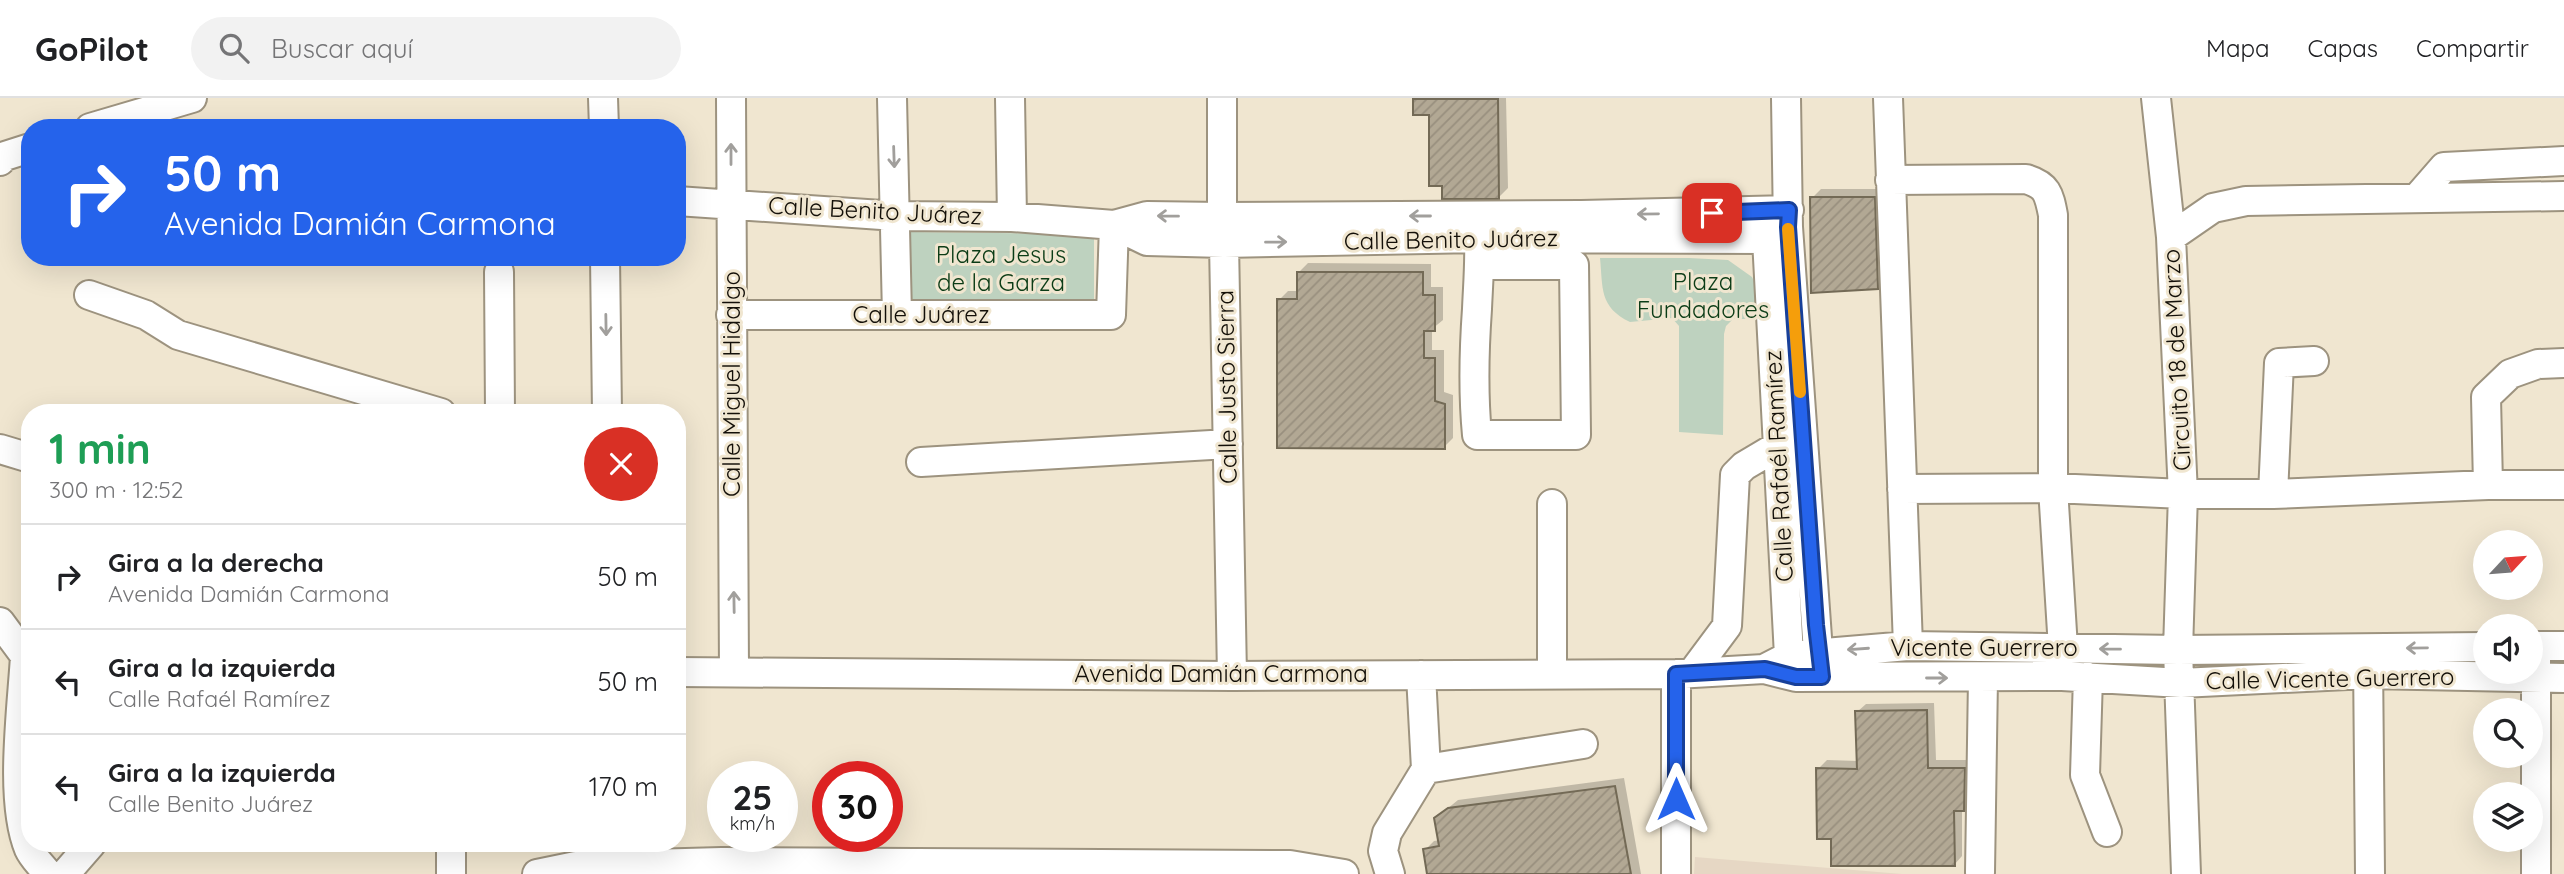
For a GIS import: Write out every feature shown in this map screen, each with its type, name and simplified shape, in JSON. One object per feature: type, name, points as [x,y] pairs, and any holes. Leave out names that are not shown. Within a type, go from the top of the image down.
[{"type":"street","points":[[121,119],[192,98]]},
{"type":"street","points":[[603,98],[604,119]]},
{"type":"street","name":"Calle Miguel Hidalgo","points":[[731,98],[734,671]]},
{"type":"street","points":[[892,98],[897,315]]},
{"type":"street","points":[[1010,98],[1012,217]]},
{"type":"street","name":"Calle Justo Sierra","points":[[1222,98],[1232,676]]},
{"type":"street","name":"Calle Rafaél Ramírez","points":[[1786,98],[1778,222],[1776,447],[1806,665]]},
{"type":"street","name":"Circuito 18 de Marzo","points":[[2156,98],[2171,237],[2183,494],[2273,494],[2488,485],[2564,485]]},
{"type":"street","points":[[1887,103],[1908,646]]},
{"type":"street","points":[[0,160],[21,151]]},
{"type":"street","points":[[2417,198],[2444,167],[2564,162]]},
{"type":"street","points":[[1890,180],[2026,179],[2039,183],[2049,194],[2053,215],[2053,488],[2063,648]]},
{"type":"street","points":[[2171,237],[2213,208],[2246,201],[2564,196]]},
{"type":"street","name":"Calle Benito Juárez","points":[[686,201],[896,216],[1012,217],[1114,225],[1147,216],[1223,230],[1480,251],[1581,227]]},
{"type":"street","name":"Calle Benito Juárez","points":[[1223,230],[1581,227],[1778,222]]},
{"type":"street","name":"Calle Rafaél Ramírez","points":[[1778,222],[1806,665]]},
{"type":"street","name":"Calle Juárez","points":[[731,315],[1111,315],[1114,225]]},
{"type":"street","points":[[1480,251],[1574,265],[1576,435],[1477,435],[1475,392],[1480,251]]},
{"type":"street","points":[[605,266],[607,404]]},
{"type":"street","points":[[499,272],[500,404]]},
{"type":"street","points":[[89,295],[146,315],[178,335],[408,404]]},
{"type":"street","points":[[2273,494],[2279,363],[2314,362]]},
{"type":"street","points":[[2488,485],[2486,397],[2510,374],[2538,365],[2564,363]]},
{"type":"street","points":[[920,461],[1228,444]]},
{"type":"street","points":[[1675,874],[1684,673],[1727,626],[1735,475],[1744,466],[1776,447]]},
{"type":"street","points":[[0,449],[21,455]]},
{"type":"street","points":[[1902,489],[2053,488],[2183,494],[2178,650],[2186,874]]},
{"type":"street","points":[[1552,504],[1552,674]]},
{"type":"street","points":[[0,622],[21,647]]},
{"type":"street","name":"Vicente Guerrero","points":[[1806,665],[1908,646],[2178,650]]},
{"type":"street","points":[[2543,646],[2564,646]]},
{"type":"street","name":"Calle Vicente Guerrero","points":[[2181,682],[2473,648]]},
{"type":"street","name":"Calle Vicente Guerrero","points":[[2178,650],[2368,661],[2550,678]]},
{"type":"street","points":[[2368,661],[2370,874]]},
{"type":"street","name":"Vicente Guerrero","points":[[1806,665],[1983,678],[2088,677],[2181,682]]},
{"type":"street","name":"Avenida Damián Carmona","points":[[686,671],[1421,675],[1684,673],[1806,665]]},
{"type":"street","points":[[1390,874],[1384,851],[1387,833],[1426,768],[1421,675]]},
{"type":"street","points":[[2088,677],[2085,775],[2107,832]]},
{"type":"street","points":[[1980,872],[1983,678]]},
{"type":"street","points":[[2536,874],[2550,678]]},
{"type":"street","points":[[21,735],[18,769],[21,806]]},
{"type":"street","points":[[1426,768],[1583,744]]},
{"type":"street","points":[[30,852],[48,874]]},
{"type":"street","points":[[65,874],[84,852]]},
{"type":"street","points":[[451,852],[451,874]]},
{"type":"street","points":[[537,874],[576,866],[724,857],[1290,865],[1344,874]]},
{"type":"shaded area","points":[[1695,857],[1902,874],[1694,874]]},
{"type":"green space","name":"Plaza Jesus de la Garza","points":[[909,232],[1094,234],[1094,306],[908,305]]},
{"type":"green space","name":"Plaza Fundadores","points":[[1600,258],[1728,260],[1752,277],[1759,291],[1759,319],[1733,319],[1726,326],[1724,334],[1723,435],[1679,432],[1679,326],[1672,318],[1630,322],[1613,310],[1604,296]]},
{"type":"building","points":[[1413,99],[1498,99],[1499,199],[1442,199],[1442,186],[1429,186],[1429,115],[1413,115]]},
{"type":"building","points":[[1810,197],[1875,197],[1878,289],[1811,293]]},
{"type":"building","points":[[1297,272],[1423,272],[1423,295],[1435,295],[1435,331],[1424,331],[1424,358],[1435,358],[1435,401],[1445,404],[1445,449],[1277,448],[1277,299],[1297,299]]},
{"type":"building","points":[[1927,710],[1928,768],[1965,768],[1964,811],[1954,811],[1955,866],[1831,866],[1831,839],[1817,839],[1816,768],[1857,769],[1855,711]]},
{"type":"building","points":[[1615,786],[1631,874],[1427,874],[1423,849],[1439,846],[1434,818],[1448,808]]},
{"type":"slow traffic","points":[[1788,229],[1800,392]]},
{"type":"route","points":[[1676,799],[1676,674],[1765,669],[1796,677],[1822,677],[1816,625],[1788,227],[1789,210],[1712,213]]}]
